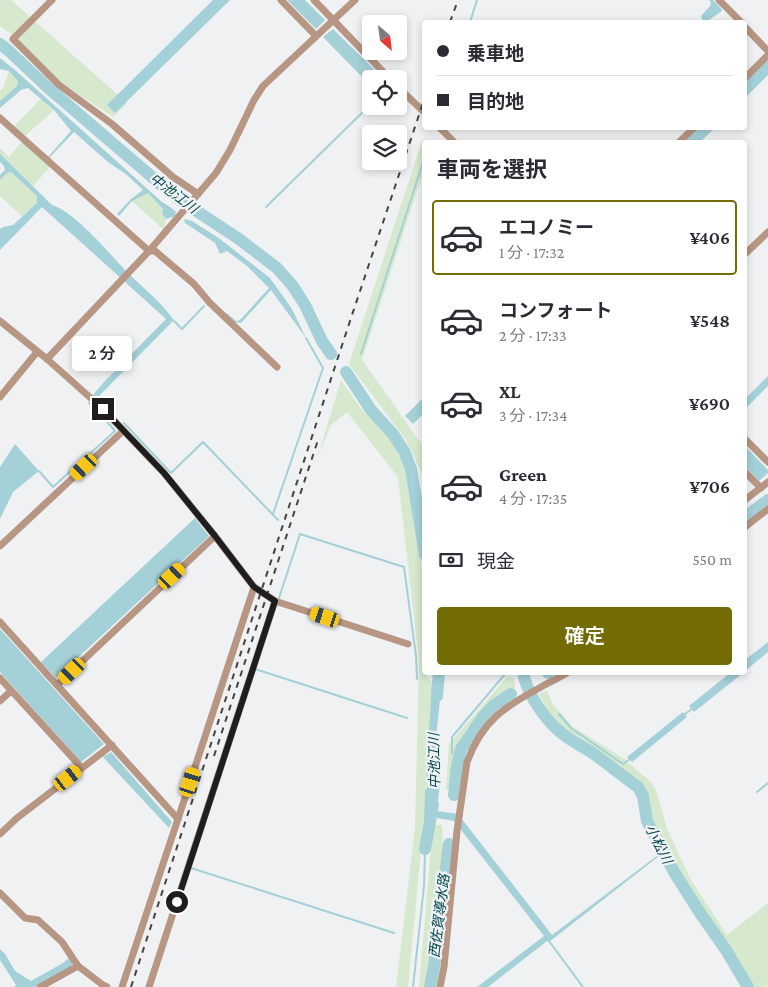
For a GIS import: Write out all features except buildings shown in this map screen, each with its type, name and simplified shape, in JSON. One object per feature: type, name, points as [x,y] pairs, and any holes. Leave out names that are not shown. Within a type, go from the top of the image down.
[{"type":"street","points":[[52,0],[13,38],[59,85],[112,124],[173,177],[198,194]]},
{"type":"street","points":[[281,0],[322,31]]},
{"type":"street","points":[[314,0],[381,70]]},
{"type":"street","points":[[47,359],[149,251],[216,173],[263,86],[355,0]]},
{"type":"street","points":[[719,0],[739,20]]},
{"type":"street","points":[[747,29],[768,51]]},
{"type":"street","points":[[747,76],[768,55]]},
{"type":"street","points":[[407,96],[422,110]]},
{"type":"street","points":[[0,118],[149,251],[155,251],[194,284],[210,304],[277,366]]},
{"type":"street","points":[[442,130],[452,140]]},
{"type":"street","points":[[681,140],[692,130]]},
{"type":"street","points":[[747,252],[768,232]]},
{"type":"street","points":[[0,320],[103,409],[164,473],[254,587],[275,601],[408,644]]},
{"type":"street","points":[[0,397],[37,352]]},
{"type":"street","points":[[0,546],[123,430]]},
{"type":"street","points":[[747,441],[768,462]]},
{"type":"street","points":[[747,474],[761,488]]},
{"type":"street","points":[[747,498],[768,482]]},
{"type":"street","points":[[747,525],[768,509]]},
{"type":"street","points":[[57,685],[215,536]]},
{"type":"street","points":[[122,987],[254,587]]},
{"type":"street","points":[[149,987],[275,601]]},
{"type":"street","points":[[0,622],[57,685],[106,749],[178,819]]},
{"type":"street","points":[[440,987],[444,967],[457,831],[467,762],[473,746],[492,720],[522,697],[563,675]]},
{"type":"street","points":[[0,678],[81,768]]},
{"type":"street","points":[[0,702],[11,691]]},
{"type":"street","points":[[0,834],[17,818],[106,749]]},
{"type":"street","points":[[0,893],[26,918],[38,920],[62,942],[75,960],[107,987]]},
{"type":"street","points":[[40,987],[75,960]]},
{"type":"green space","points":[[0,0],[11,0],[127,103],[113,117],[63,84],[19,40],[0,26]]},
{"type":"green space","points":[[9,71],[18,80],[17,86],[0,101],[0,91],[3,88]]},
{"type":"green space","points":[[41,99],[54,110],[25,136],[14,126]]},
{"type":"green space","points":[[22,141],[50,167],[33,186],[0,154],[0,148],[9,157]]},
{"type":"green space","points":[[422,141],[422,176],[362,360],[422,445],[422,474],[406,440],[349,364]]},
{"type":"green space","points":[[11,172],[37,196],[37,203],[22,216],[0,196],[0,180],[7,173]]},
{"type":"green space","points":[[148,193],[163,209],[162,213],[166,219],[164,230],[132,201]]},
{"type":"green space","points":[[341,380],[361,409],[391,438],[407,475],[422,570],[422,675],[426,675],[432,683],[426,778],[430,780],[430,785],[425,790],[408,987],[396,987],[415,828],[419,662],[398,477],[347,412],[331,425],[318,456]]},
{"type":"green space","points":[[508,676],[514,679],[515,688],[495,698],[465,731],[454,756],[450,790],[446,790],[449,744]]},
{"type":"green space","points":[[547,690],[552,703],[573,727],[623,758],[652,783],[657,793],[667,829],[691,880],[727,935],[768,903],[768,985],[765,987],[752,987],[727,944],[688,888],[652,818],[647,791],[564,731],[547,709],[539,694]]},
{"type":"green space","points":[[433,825],[442,825],[443,851],[426,987],[419,987]]},
{"type":"water","points":[[213,0],[230,0],[115,113],[107,105]]},
{"type":"water","points":[[287,0],[305,0],[325,20],[316,29]]},
{"type":"water","points":[[709,0],[713,0],[722,11],[709,20],[703,20],[701,16],[710,6],[711,2]]},
{"type":"water","points":[[333,29],[362,57],[362,60],[365,60],[375,70],[362,70],[362,77],[323,37]]},
{"type":"water","points":[[0,58],[162,202],[176,212],[175,216],[166,219],[162,213],[163,209],[148,193],[132,201],[119,216],[117,214],[131,199],[143,190],[74,132],[49,158],[71,131],[54,110],[28,88],[21,90],[0,108],[0,101],[17,86],[18,81],[9,71],[0,69]]},
{"type":"water","points":[[768,61],[768,75],[747,96],[747,80]]},
{"type":"water","points":[[697,130],[713,130],[702,140],[686,140]]},
{"type":"water","points":[[0,154],[52,205],[71,216],[91,233],[174,320],[97,398],[93,395],[104,382],[166,319],[42,207],[0,250],[0,229],[13,225],[37,203],[37,196],[11,172],[7,173],[0,180],[0,175],[5,170],[0,162]]},
{"type":"water","points":[[184,219],[192,221],[220,239],[270,278],[292,309],[306,338],[271,290],[241,323],[236,322],[269,288],[247,266],[227,251],[220,254],[215,243],[185,223]]},
{"type":"water","points":[[768,376],[768,386],[747,407],[747,397]]},
{"type":"water","points":[[422,399],[422,415],[413,424],[405,416]]},
{"type":"water","points":[[15,444],[39,471],[13,492],[0,519],[0,467]]},
{"type":"water","points":[[747,448],[768,470],[768,473],[759,481],[747,468]]},
{"type":"water","points":[[195,518],[209,536],[56,678],[41,662]]},
{"type":"water","points":[[0,629],[104,744],[81,762],[0,672]]},
{"type":"water","points":[[768,642],[768,652],[747,669],[747,658]]},
{"type":"water","points":[[728,675],[740,675],[694,712],[689,706]]},
{"type":"water","points":[[436,678],[442,680],[435,748],[440,753],[440,776],[436,779],[436,783],[440,782],[437,811],[458,814],[552,935],[659,856],[488,987],[477,987],[544,936],[454,821],[437,818],[434,821],[424,819],[425,790],[430,785],[430,780],[426,778],[432,683],[435,683]]},
{"type":"water","points":[[683,712],[687,717],[632,762],[627,757]]},
{"type":"water","points":[[111,752],[172,822],[169,828],[103,757]]},
{"type":"water","points":[[0,949],[15,971],[31,981],[70,957],[73,961],[71,967],[34,987],[14,987],[16,985],[0,960]]},
{"type":"waterway","points":[[471,20],[477,0]]},
{"type":"waterway","name":"中池江川","points":[[0,44],[159,183],[277,268],[292,285],[305,305],[322,341],[331,354]]},
{"type":"waterway","points":[[266,207],[362,113]]},
{"type":"waterway","points":[[361,354],[422,165]]},
{"type":"waterway","points":[[174,321],[182,329],[204,306]]},
{"type":"waterway","points":[[226,314],[236,322]]},
{"type":"waterway","points":[[273,514],[323,368],[306,338]]},
{"type":"waterway","name":"中池江川","points":[[346,372],[371,410],[393,434],[404,451],[411,469],[422,537]]},
{"type":"waterway","points":[[39,471],[53,487],[115,431],[89,403]]},
{"type":"waterway","points":[[124,423],[171,473],[203,442],[278,520]]},
{"type":"waterway","name":"西佐賀導水路","points":[[747,516],[768,500]]},
{"type":"waterway","points":[[279,598],[300,534],[404,567],[416,656],[417,679]]},
{"type":"waterway","points":[[255,669],[407,718]]},
{"type":"waterway","name":"中池江川","points":[[437,696],[439,675]]},
{"type":"waterway","points":[[452,753],[452,737],[504,675]]},
{"type":"waterway","name":"小松川","points":[[524,675],[532,696],[553,726],[638,787],[643,796],[647,821],[674,872],[726,950],[748,987]]},
{"type":"waterway","name":"西佐賀導水路","points":[[454,795],[461,749],[483,717],[494,705],[511,694]]},
{"type":"waterway","points":[[685,714],[692,709]]},
{"type":"waterway","points":[[559,714],[571,728],[623,764],[630,759]]},
{"type":"waterway","points":[[757,792],[768,783]]},
{"type":"waterway","name":"中池江川","points":[[425,849],[433,805]]},
{"type":"waterway","name":"西佐賀導水路","points":[[430,987],[449,844]]},
{"type":"waterway","points":[[413,987],[424,886],[425,849]]},
{"type":"waterway","points":[[191,868],[394,933]]},
{"type":"waterway","points":[[549,941],[583,987]]},
{"type":"railway","points":[[451,20],[458,0]]},
{"type":"railway","points":[[131,987],[422,106]]},
{"type":"railway","points":[[214,756],[318,440]]},
{"type":"route","points":[[103,409],[164,473],[254,587],[275,601],[177,902]]}]
